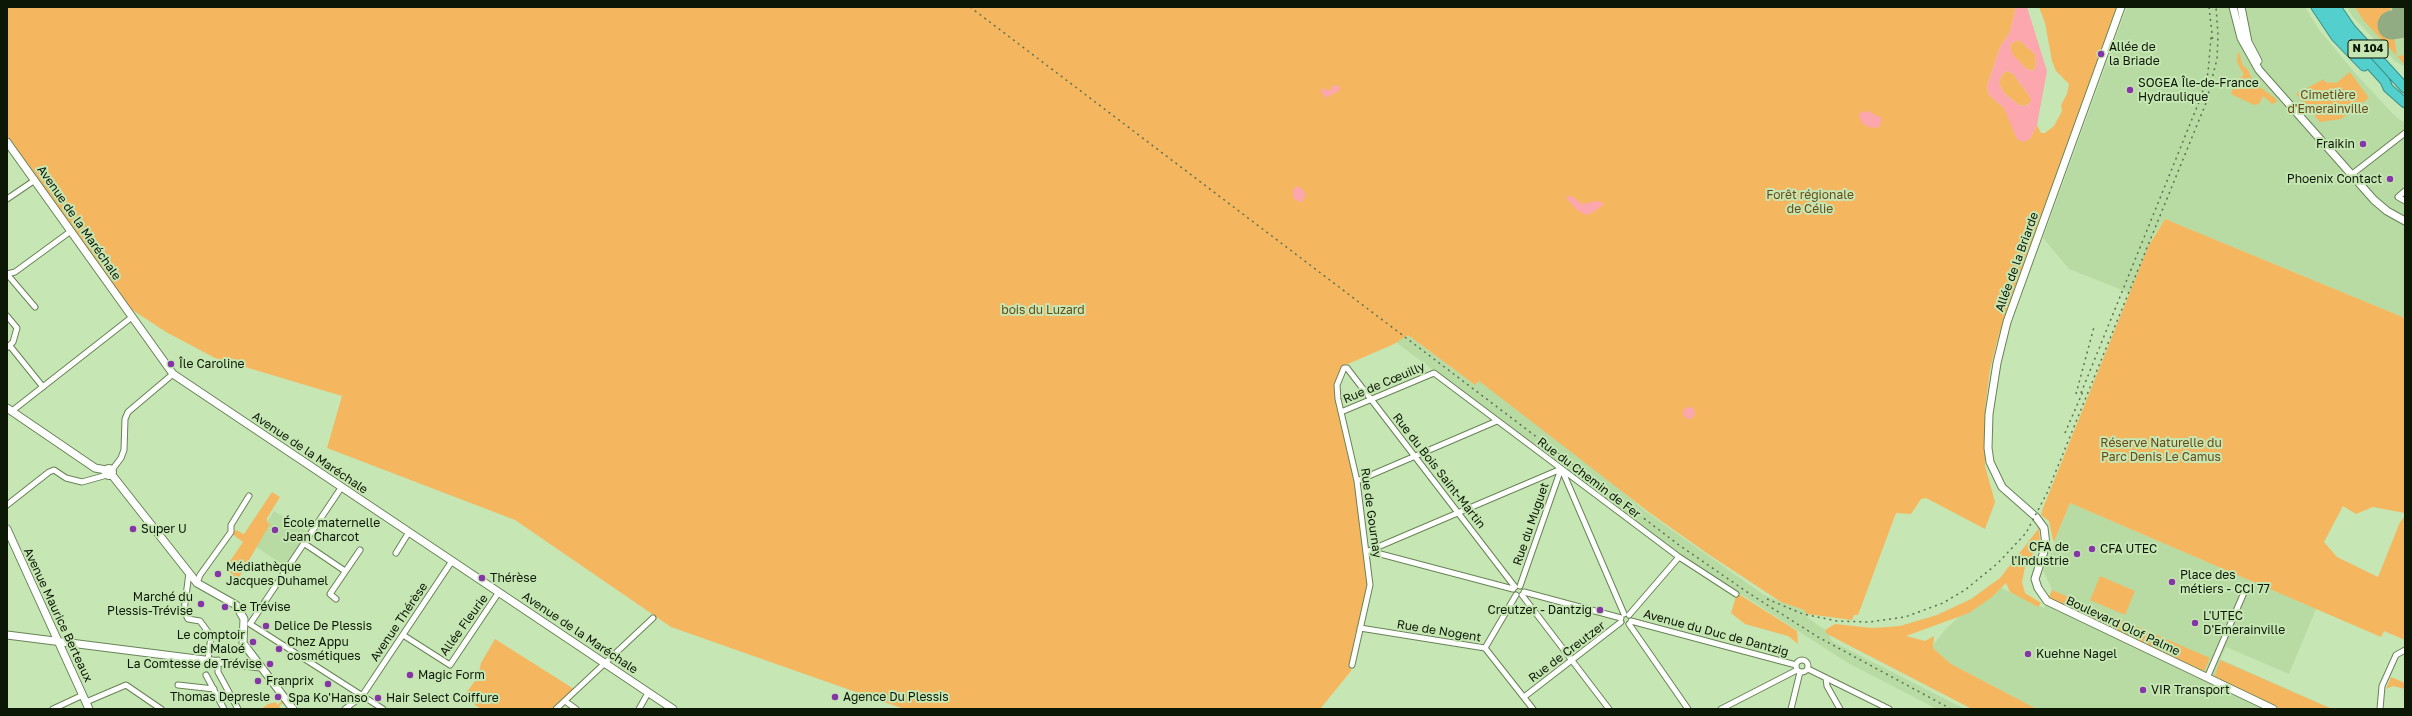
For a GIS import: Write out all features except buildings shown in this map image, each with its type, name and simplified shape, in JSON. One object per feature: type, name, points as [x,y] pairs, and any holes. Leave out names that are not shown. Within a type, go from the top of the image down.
[{"type":"highway","points":[[2316,7],[2349,52],[2388,88]]},
{"type":"highway","name":"N 104","points":[[2325,7],[2344,34],[2385,81],[2388,88],[2405,103]]},
{"type":"highway","name":"N 104","points":[[2336,7],[2351,30],[2405,88]]},
{"type":"street","name":"Allée de la Briarde","points":[[2036,517],[2002,487],[1992,468],[1987,439],[1991,399],[2000,349],[2011,310],[2121,7]]},
{"type":"street","points":[[2233,7],[2241,38],[2249,55],[2265,77],[2379,205],[2405,221]]},
{"type":"street","points":[[2241,7],[2246,34],[2255,56],[2285,98]]},
{"type":"street","points":[[2351,174],[2405,133]]},
{"type":"street","name":"Avenue de la Maréchale","points":[[7,142],[173,374],[673,709]]},
{"type":"street","points":[[7,199],[35,180]]},
{"type":"street","points":[[2405,191],[2398,197],[2405,201]]},
{"type":"street","points":[[35,307],[7,274],[15,272],[71,231]]},
{"type":"street","points":[[7,316],[17,328],[8,346],[43,387]]},
{"type":"street","points":[[132,317],[43,387],[9,409],[95,468],[109,473],[196,583],[236,605],[244,619],[250,624],[383,709]]},
{"type":"street","name":"Rue du Bois Saint-Martin","points":[[1346,367],[1516,587],[1523,594],[1609,709]]},
{"type":"street","name":"Rue de Gournay","points":[[1346,367],[1343,369],[1337,385],[1341,412],[1357,481],[1368,551],[1370,585],[1352,665]]},
{"type":"street","name":"Rue de Cœuilly","points":[[1341,412],[1434,373]]},
{"type":"street","name":"Rue du Chemin de Fer","points":[[1434,373],[1679,557],[1736,594]]},
{"type":"street","points":[[7,505],[49,472],[54,470],[66,478],[82,482],[109,473],[121,458],[124,450],[125,419],[128,412],[173,374]]},
{"type":"street","points":[[1357,481],[1497,421]]},
{"type":"street","points":[[1368,551],[1561,469],[1624,617]]},
{"type":"street","name":"Rue du Muguet","points":[[1516,587],[1561,469]]},
{"type":"street","points":[[244,631],[305,544],[341,488]]},
{"type":"street","points":[[196,583],[200,575],[231,532],[230,525],[249,496]]},
{"type":"street","name":"Boulevard Olof Palme","points":[[2036,517],[2044,528],[2046,538],[2036,578],[2038,588],[2047,601],[2273,709]]},
{"type":"street","name":"Avenue Maurice Berteaux","points":[[7,529],[86,702]]},
{"type":"street","points":[[396,553],[409,532]]},
{"type":"street","points":[[305,544],[345,571]]},
{"type":"street","points":[[336,599],[330,594],[360,550]]},
{"type":"street","points":[[1368,551],[1516,587],[1516,595],[1485,648]]},
{"type":"street","name":"Rue de Creutzer","points":[[1524,697],[1572,661],[1624,617],[1679,557]]},
{"type":"street","name":"Avenue Thérèse","points":[[345,709],[362,696],[452,561]]},
{"type":"street","points":[[188,573],[184,604],[188,619],[200,621],[211,636],[208,660]]},
{"type":"street","points":[[2208,678],[2246,588]]},
{"type":"street","name":"Allée Fleurie","points":[[403,635],[450,665],[499,592]]},
{"type":"street","points":[[1516,595],[1523,594],[1624,617],[1630,622],[1688,709]]},
{"type":"street","name":"Avenue du Duc de Dantzig","points":[[1624,617],[1626,625],[1630,622],[1798,669],[1798,661],[1804,660],[1807,663],[1808,669]]},
{"type":"street","points":[[556,709],[604,662],[653,618]]},
{"type":"street","points":[[244,619],[243,644],[256,660],[267,670],[298,709]]},
{"type":"street","name":"Rue de Nogent","points":[[1360,628],[1485,648],[1533,709]]},
{"type":"street","points":[[7,636],[218,660],[260,667]]},
{"type":"street","points":[[2380,709],[2382,686],[2396,655],[2405,650]]},
{"type":"street","points":[[218,660],[218,672],[238,709]]},
{"type":"street","points":[[240,663],[256,660]]},
{"type":"street","points":[[256,660],[293,709]]},
{"type":"street","points":[[1791,709],[1798,669]]},
{"type":"street","points":[[1721,709],[1798,669],[1808,669],[1889,709]]},
{"type":"street","points":[[206,674],[224,709]]},
{"type":"street","points":[[1826,678],[1827,686],[1840,709]]},
{"type":"street","points":[[53,709],[86,702],[126,685],[161,709]]},
{"type":"street","points":[[178,685],[214,689]]},
{"type":"street","points":[[639,709],[648,693]]},
{"type":"street","points":[[565,701],[576,709]]},
{"type":"shaded area","points":[[2016,7],[2027,7],[2047,71],[2037,125],[2030,139],[2023,142],[2017,139],[2004,108],[1989,95],[1987,86],[2000,47],[2010,32]],"holes":[[[2019,40],[2035,54],[2036,65],[2033,71],[2027,69],[2014,56],[2010,48],[2012,43]],[[2006,71],[2013,74],[2028,94],[2031,101],[2026,106],[2019,105],[2004,93],[1999,83],[2002,75]]]},
{"type":"shaded area","points":[[2127,7],[2305,7],[2320,31],[2355,73],[2395,116],[2405,123],[2405,318],[2165,219],[2153,236],[2130,293],[2069,269],[2043,238]]},
{"type":"shaded area","points":[[2347,7],[2405,7],[2405,67],[2395,61],[2353,17]]},
{"type":"shaded area","points":[[1333,85],[1339,86],[1340,90],[1326,98],[1321,92],[1322,88],[1330,91]]},
{"type":"shaded area","points":[[1867,111],[1882,118],[1880,126],[1877,128],[1868,127],[1862,123],[1859,116],[1860,113]]},
{"type":"shaded area","points":[[1298,186],[1306,195],[1301,203],[1293,198],[1293,190]]},
{"type":"shaded area","points":[[1568,196],[1573,197],[1582,204],[1597,201],[1602,202],[1603,205],[1592,213],[1585,215],[1577,210],[1566,198]]},
{"type":"shaded area","points":[[1329,276],[1475,385],[1479,380],[1608,479],[1645,511],[1697,548],[1764,595],[1805,611],[1808,618],[1825,630],[1833,642],[1965,709],[1937,709],[1848,663],[1683,557],[1397,343],[1394,335]]},
{"type":"shaded area","points":[[1687,407],[1691,407],[1695,413],[1691,419],[1687,419],[1683,415],[1683,411]]},
{"type":"shaded area","points":[[2070,503],[2316,609],[2289,674],[2226,647],[2220,659],[2332,709],[2037,709],[1951,664],[1933,648],[1934,644],[1945,630],[1962,614],[1999,587],[2044,608],[2052,590],[2043,570]]},
{"type":"shaded area","points":[[274,511],[308,532],[285,566],[255,546],[270,524],[267,522]]},
{"type":"green space","name":"bois du Luzard","points":[[7,7],[2016,7],[2010,32],[2000,47],[1987,86],[1989,95],[2004,108],[2010,119],[2030,139],[2037,125],[2041,133],[2045,133],[2054,126],[2062,111],[2061,105],[2067,94],[2069,84],[2056,71],[2052,61],[2045,23],[2039,7],[2117,7],[1999,334],[1990,369],[1985,409],[1985,466],[1995,502],[1985,529],[1926,498],[1921,499],[1911,514],[1896,513],[1858,615],[1854,615],[1852,620],[1807,614],[1804,610],[1781,602],[1708,554],[1650,513],[1479,381],[1475,385],[1408,335],[1394,344],[1341,367],[1336,386],[1337,407],[1357,495],[1368,586],[1362,618],[1355,635],[1351,671],[1320,709],[904,709],[671,627],[515,520],[327,448],[342,396],[215,358],[166,332],[131,309],[7,135]]},
{"type":"green space","points":[[2355,7],[2390,7],[2397,56],[2364,21]]},
{"type":"green space","points":[[2019,40],[2035,54],[2036,65],[2033,71],[2027,69],[2014,57],[2010,48],[2012,43]]},
{"type":"green space","points":[[2238,52],[2240,54],[2242,64],[2248,70],[2254,83],[2275,98],[2277,101],[2275,103],[2272,104],[2263,96],[2259,104],[2254,105],[2231,94],[2235,80],[2243,76],[2237,62]]},
{"type":"green space","points":[[2405,55],[2405,65],[2397,56]]},
{"type":"green space","points":[[2006,71],[2013,74],[2032,101],[2025,106],[2019,105],[2004,93],[1999,83],[2002,75]]},
{"type":"green space","name":"Cimetière d'Emerainville","points":[[2350,72],[2369,98],[2341,119],[2320,122],[2296,94],[2324,79],[2325,82],[2336,83]]},
{"type":"green space","name":"Réserve Naturelle du Parc Denis Le Camus","points":[[2165,219],[2405,318],[2405,513],[2373,507],[2356,514],[2343,506],[2324,542],[2337,557],[2378,577],[2400,522],[2405,516],[2405,640],[2384,631],[2381,637],[2070,503],[2054,542],[2049,521],[2041,515],[2043,508],[2149,245]]},
{"type":"green space","points":[[272,492],[280,497],[267,518],[267,522],[270,524],[237,581],[226,567],[243,542],[232,534],[236,530],[244,534]]},
{"type":"green space","points":[[2039,528],[2040,543],[2025,567],[2022,582],[2025,593],[2041,603],[2038,607],[2010,592],[2006,583],[1992,597],[1969,613],[1906,636],[1925,641],[1934,636],[1933,648],[1951,664],[2037,709],[1972,709],[1827,634],[1825,630],[1835,624],[1872,628],[1900,626],[1937,615],[1971,599],[2000,578]]},
{"type":"green space","points":[[2100,576],[2135,591],[2125,615],[2090,600]]},
{"type":"green space","points":[[2052,590],[2210,658],[2204,672],[2048,599]]},
{"type":"green space","points":[[1737,593],[1797,631],[1798,644],[1788,636],[1745,624],[1731,613]]},
{"type":"green space","points":[[495,639],[574,689],[554,709],[481,709],[465,698],[466,693],[478,677],[481,663]]},
{"type":"green space","points":[[2220,660],[2332,709],[2279,709],[2276,706],[2214,678]]},
{"type":"green space","points":[[2391,677],[2405,683],[2405,689],[2393,686],[2386,689]]},
{"type":"green space","points":[[282,701],[283,703],[279,706],[281,709],[261,709],[268,704],[276,702],[277,705]]},
{"type":"taxiway","points":[[2398,7],[2400,24]]},
{"type":"runway","points":[[2392,25],[2405,23]]},
{"type":"railway","points":[[970,7],[1679,545],[1750,594],[1818,637],[1951,709]]},
{"type":"railway","points":[[2209,7],[2213,43]]},
{"type":"railway","points":[[1767,599],[1803,614],[1837,621],[1869,622],[1905,617],[1943,603],[1965,590],[1998,563],[2026,533],[2047,493],[2206,103],[2217,59],[2218,35],[2216,7]]},
{"type":"railway","points":[[2081,393],[2201,97],[2208,73],[2211,37]]},
{"type":"railway","points":[[2076,394],[2094,327]]},
{"type":"railway","points":[[2065,433],[2084,389]]},
{"type":"place","name":"Allée de la Briade","points":[[2101,54]]},
{"type":"place","name":"SOGEA Île-de-France Hydraulique","points":[[2130,90]]},
{"type":"place","name":"Fraikin","points":[[2363,144]]},
{"type":"place","name":"Phoenix Contact","points":[[2390,179]]},
{"type":"place","name":"Île Caroline","points":[[171,364]]},
{"type":"place","name":"Super U","points":[[133,529]]},
{"type":"place","name":"École maternelle Jean Charcot","points":[[275,530]]},
{"type":"place","name":"CFA UTEC","points":[[2092,549]]},
{"type":"place","name":"CFA de l'Industrie","points":[[2077,554]]},
{"type":"place","name":"Médiathèque Jacques Duhamel","points":[[218,574]]},
{"type":"place","name":"Thérèse","points":[[482,578]]},
{"type":"place","name":"Place des métiers - CCI 77","points":[[2172,582]]},
{"type":"place","name":"Marché du Plessis-Trévise","points":[[201,604]]},
{"type":"place","name":"Le Trévise","points":[[225,607]]},
{"type":"place","name":"Creutzer - Dantzig","points":[[1600,610]]},
{"type":"place","name":"L'UTEC D'Emerainville","points":[[2195,623]]},
{"type":"place","name":"Delice De Plessis","points":[[266,626]]},
{"type":"place","name":"Le comptoir de Maloé","points":[[253,642]]},
{"type":"place","name":"Chez Appu cosmétiques","points":[[279,649]]},
{"type":"place","name":"Kuehne Nagel","points":[[2028,654]]},
{"type":"place","name":"La Comtesse de Trévise","points":[[270,664]]},
{"type":"place","name":"Magic Form","points":[[410,675]]},
{"type":"place","name":"Franprix","points":[[258,681]]},
{"type":"place","name":"Spa Ko'Hanso","points":[[328,684]]},
{"type":"place","name":"VIR Transport","points":[[2143,690]]},
{"type":"place","name":"Thomas Depresle","points":[[278,697]]},
{"type":"place","name":"Agence Du Plessis","points":[[835,697]]},
{"type":"place","name":"Hair Select Coiffure","points":[[378,698]]},
{"type":"park label","name":"Forêt régionale de Célie","points":[[1810,202]]}]
